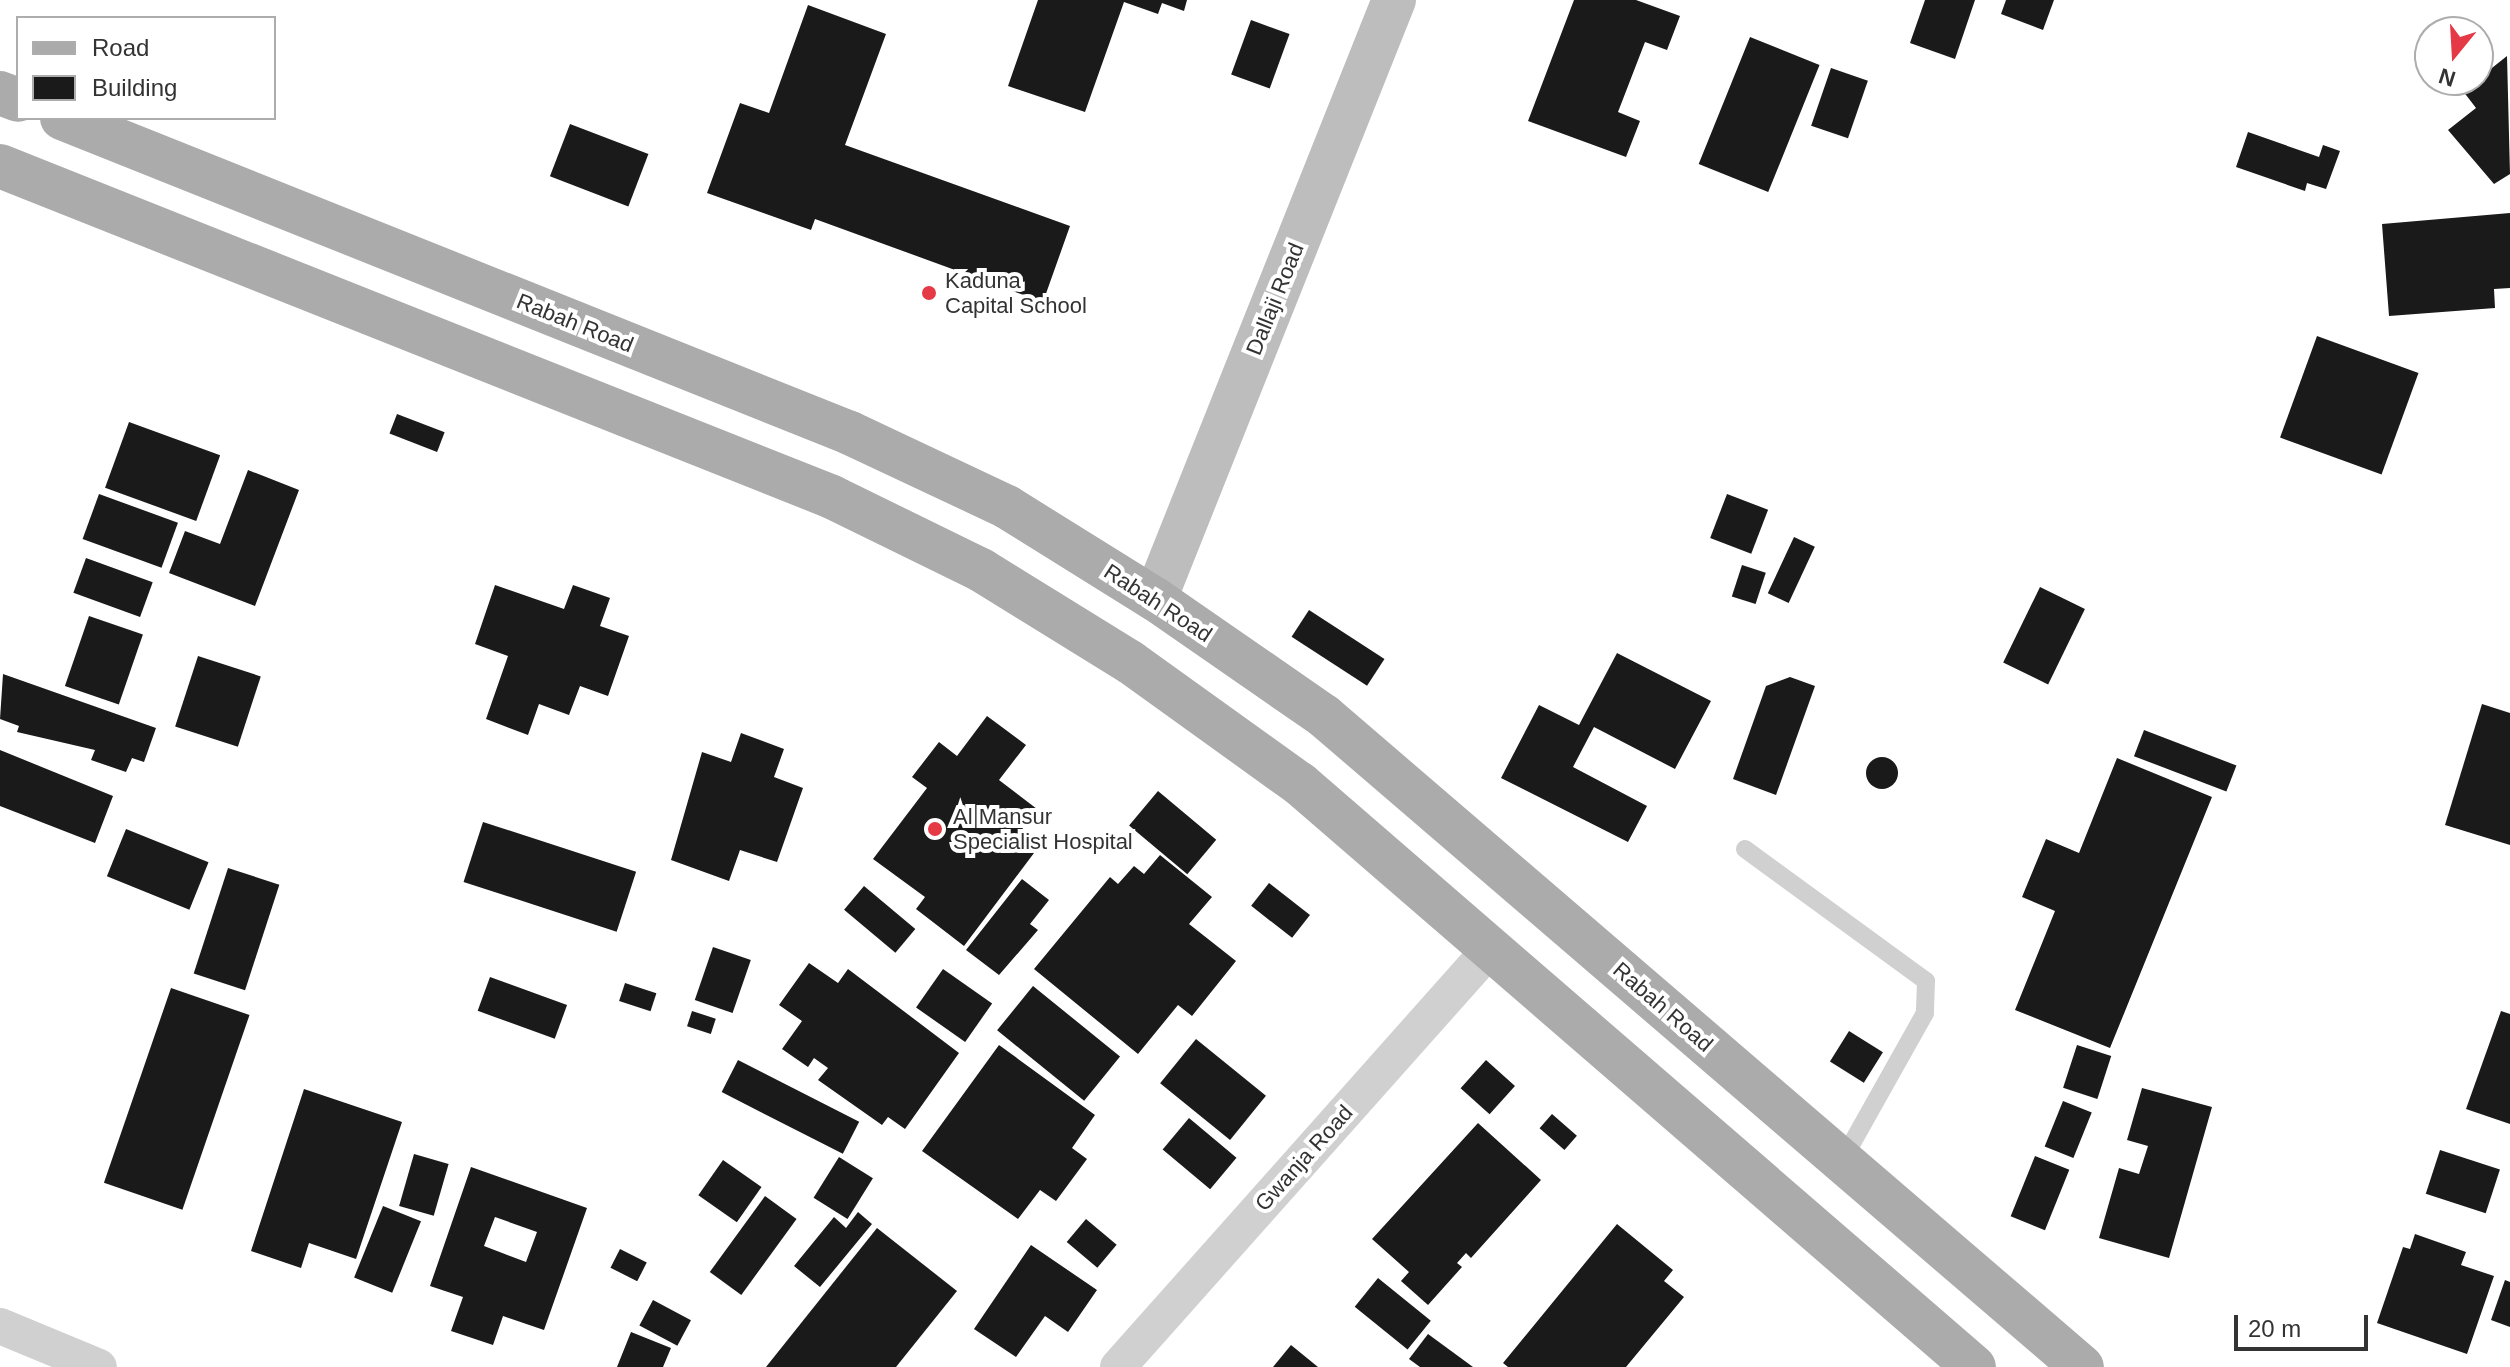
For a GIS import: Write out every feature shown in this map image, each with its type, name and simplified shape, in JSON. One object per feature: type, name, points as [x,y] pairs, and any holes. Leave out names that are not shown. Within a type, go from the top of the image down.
[{"type":"main road","name":"Rabah Road","points":[[67,120],[850,433],[1007,507],[1155,599],[1324,716],[2082,1367]]},
{"type":"main road","points":[[0,166],[832,497],[981,570],[1130,662],[1300,784],[1974,1367]]},
{"type":"street","name":"Dallaji Road","points":[[1155,599],[1394,0]]},
{"type":"street","name":"Gwanja Road","points":[[1118,1367],[1490,949]]},
{"type":"street","points":[[0,1326],[99,1367]]},
{"type":"lane","points":[[1745,849],[1926,981],[1925,1013],[1842,1161]]},
{"type":"building","points":[[1038,0],[1187,0],[1184,11],[1162,3],[1158,14],[1124,2],[1085,112],[1008,86]]},
{"type":"building","points":[[1574,0],[1636,0],[1680,16],[1667,50],[1645,42],[1618,112],[1640,121],[1626,157],[1528,121]]},
{"type":"building","points":[[1925,0],[1975,0],[1955,59],[1910,43]]},
{"type":"building","points":[[2006,0],[2054,0],[2043,30],[2001,14]]},
{"type":"building","points":[[808,5],[886,34],[845,145],[1070,226],[1043,302],[815,219],[811,230],[707,193],[740,103],[769,113]]},
{"type":"building","points":[[1251,20],[1290,34],[1270,89],[1231,75]]},
{"type":"building","points":[[1750,37],[1820,65],[1768,192],[1699,164]]},
{"type":"building","points":[[2507,56],[2510,174],[2494,184],[2448,130],[2476,108],[2467,96],[2494,96],[2494,66]]},
{"type":"building","points":[[1831,68],[1868,81],[1848,138],[1811,126]]},
{"type":"building","points":[[570,124],[648,154],[628,206],[550,176]]},
{"type":"building","points":[[2248,132],[2319,157],[2323,145],[2340,151],[2326,189],[2307,183],[2305,191],[2236,167]]},
{"type":"building","points":[[2510,213],[2510,288],[2494,289],[2495,308],[2389,316],[2382,224]]},
{"type":"building","points":[[2317,336],[2418,373],[2382,474],[2280,437]]},
{"type":"building","points":[[397,414],[445,432],[437,452],[389,434]]},
{"type":"building","points":[[129,422],[220,455],[196,521],[105,488]]},
{"type":"building","points":[[248,470],[299,490],[255,606],[169,573],[185,531],[220,544]]},
{"type":"building","points":[[99,494],[178,523],[162,568],[83,539]]},
{"type":"building","points":[[1727,494],[1768,510],[1751,554],[1710,538]]},
{"type":"building","points":[[1794,537],[1815,547],[1789,603],[1768,593]]},
{"type":"building","points":[[86,558],[153,582],[140,617],[73,593]]},
{"type":"building","points":[[1742,565],[1766,573],[1756,604],[1732,596]]},
{"type":"building","points":[[495,585],[564,609],[573,585],[610,598],[600,626],[629,636],[608,696],[580,686],[569,715],[539,704],[528,735],[486,719],[508,656],[475,644]]},
{"type":"building","points":[[2040,587],[2085,609],[2048,684],[2003,662]]},
{"type":"building","points":[[1309,610],[1384,659],[1367,686],[1292,637]]},
{"type":"building","points":[[89,616],[143,635],[119,705],[65,686]]},
{"type":"building","points":[[1617,653],[1711,701],[1675,769],[1594,727],[1573,767],[1647,806],[1628,842],[1501,778],[1539,705],[1579,725]]},
{"type":"building","points":[[198,656],[261,676],[238,747],[175,726]]},
{"type":"building","points":[[3,674],[156,728],[144,762],[132,758],[126,772],[91,760],[95,750],[17,732],[19,726],[0,719]]},
{"type":"building","points":[[1790,677],[1815,686],[1776,795],[1733,779],[1766,686]]},
{"type":"building","points":[[2482,704],[2510,713],[2510,845],[2445,825]]},
{"type":"building","points":[[987,716],[1026,745],[999,780],[1037,809],[1015,839],[1034,853],[964,946],[916,909],[925,897],[873,859],[927,788],[912,777],[939,742],[957,756]]},
{"type":"building","points":[[2144,730],[2236,765],[2226,792],[2134,756]]},
{"type":"building","points":[[741,733],[784,749],[774,777],[803,788],[777,862],[740,850],[729,881],[671,860],[702,752],[731,762]]},
{"type":"building","points":[[0,750],[113,796],[95,843],[0,806]]},
{"type":"building","points":[[1882,757],[1893,762],[1898,773],[1893,784],[1882,789],[1871,784],[1866,773],[1871,762]]},
{"type":"building","points":[[2117,758],[2212,797],[2110,1048],[2015,1010],[2055,911],[2022,897],[2046,839],[2079,853]]},
{"type":"building","points":[[1158,791],[1216,840],[1187,874],[1129,825]]},
{"type":"building","points":[[483,822],[636,872],[617,932],[464,882]]},
{"type":"building","points":[[126,829],[209,862],[189,910],[107,876]]},
{"type":"building","points":[[1160,855],[1212,897],[1189,924],[1236,961],[1192,1016],[1178,1005],[1138,1054],[1034,969],[1110,877],[1118,884],[1134,866],[1144,874]]},
{"type":"building","points":[[228,868],[279,885],[245,990],[194,974]]},
{"type":"building","points":[[1022,879],[1049,900],[1030,924],[1038,930],[999,975],[966,950]]},
{"type":"building","points":[[1269,883],[1310,915],[1292,938],[1251,906]]},
{"type":"building","points":[[864,886],[915,929],[895,953],[844,910]]},
{"type":"building","points":[[713,947],[751,960],[733,1013],[695,1000]]},
{"type":"building","points":[[809,963],[838,983],[848,969],[959,1053],[905,1129],[888,1117],[882,1125],[818,1080],[828,1068],[814,1058],[808,1067],[782,1049],[802,1021],[779,1005]]},
{"type":"building","points":[[943,969],[992,1003],[965,1042],[916,1008]]},
{"type":"building","points":[[490,977],[567,1005],[555,1039],[478,1011]]},
{"type":"building","points":[[625,983],[656,993],[651,1011],[619,1001]]},
{"type":"building","points":[[1033,986],[1120,1056],[1084,1101],[997,1030]]},
{"type":"building","points":[[171,988],[249,1015],[182,1210],[104,1183]]},
{"type":"building","points":[[692,1011],[716,1019],[711,1034],[687,1026]]},
{"type":"building","points":[[2501,1011],[2510,1014],[2510,1124],[2466,1109]]},
{"type":"building","points":[[1849,1031],[1883,1052],[1864,1083],[1830,1062]]},
{"type":"building","points":[[1196,1039],[1266,1096],[1230,1140],[1160,1083]]},
{"type":"building","points":[[999,1045],[1095,1115],[1072,1148],[1087,1159],[1056,1201],[1040,1190],[1018,1219],[922,1151]]},
{"type":"building","points":[[2077,1045],[2111,1056],[2097,1099],[2063,1088]]},
{"type":"building","points":[[738,1060],[859,1122],[843,1154],[722,1092]]},
{"type":"building","points":[[1486,1060],[1515,1086],[1490,1114],[1461,1088]]},
{"type":"building","points":[[2142,1088],[2212,1107],[2169,1258],[2099,1238],[2119,1168],[2139,1174],[2148,1146],[2127,1140]]},
{"type":"building","points":[[304,1089],[402,1122],[356,1259],[309,1243],[301,1268],[251,1251]]},
{"type":"building","points":[[2063,1101],[2092,1113],[2073,1158],[2045,1146]]},
{"type":"building","points":[[1552,1114],[1577,1136],[1564,1150],[1540,1128]]},
{"type":"building","points":[[1189,1118],[1236,1158],[1210,1189],[1163,1149]]},
{"type":"building","points":[[1478,1123],[1541,1180],[1471,1258],[1466,1253],[1457,1263],[1462,1267],[1428,1305],[1401,1281],[1409,1272],[1372,1239]]},
{"type":"building","points":[[2440,1150],[2500,1169],[2486,1213],[2426,1194]]},
{"type":"building","points":[[414,1154],[449,1164],[434,1216],[399,1206]]},
{"type":"building","points":[[2035,1156],[2069,1170],[2045,1230],[2011,1216]]},
{"type":"building","points":[[839,1157],[873,1178],[847,1219],[814,1198]]},
{"type":"building","points":[[723,1160],[762,1187],[737,1222],[698,1195]]},
{"type":"building","points":[[471,1167],[587,1208],[544,1330],[503,1316],[493,1345],[451,1331],[463,1297],[430,1286]],"holes":[[[495,1217],[537,1232],[526,1262],[484,1246]]]},
{"type":"building","points":[[765,1196],[797,1219],[741,1295],[710,1272]]},
{"type":"building","points":[[383,1206],[421,1221],[392,1293],[354,1277]]},
{"type":"building","points":[[858,1212],[872,1224],[820,1287],[794,1266],[834,1217],[846,1228]]},
{"type":"building","points":[[1086,1219],[1117,1245],[1097,1268],[1067,1242]]},
{"type":"building","points":[[1617,1224],[1673,1270],[1664,1281],[1684,1297],[1626,1367],[1508,1367],[1503,1363]]},
{"type":"building","points":[[877,1228],[957,1291],[896,1367],[766,1367]]},
{"type":"building","points":[[2415,1234],[2466,1252],[2461,1265],[2494,1276],[2467,1354],[2377,1323],[2403,1247],[2410,1249]]},
{"type":"building","points":[[1031,1245],[1097,1290],[1068,1332],[1045,1316],[1016,1357],[974,1329]]},
{"type":"building","points":[[620,1249],[647,1263],[637,1281],[610,1268]]},
{"type":"building","points":[[1378,1278],[1431,1321],[1408,1350],[1355,1307]]},
{"type":"building","points":[[2505,1280],[2510,1282],[2510,1327],[2491,1320]]},
{"type":"building","points":[[653,1300],[691,1320],[677,1346],[639,1326]]},
{"type":"building","points":[[631,1332],[671,1348],[663,1367],[617,1367]]},
{"type":"building","points":[[1428,1334],[1473,1367],[1420,1367],[1409,1359]]},
{"type":"building","points":[[1291,1345],[1318,1367],[1273,1367]]},
{"type":"place","name":"Kaduna Capital School","points":[[929,293]]},
{"type":"place","name":"Al Mansur Specialist Hospital","points":[[935,829]]}]
